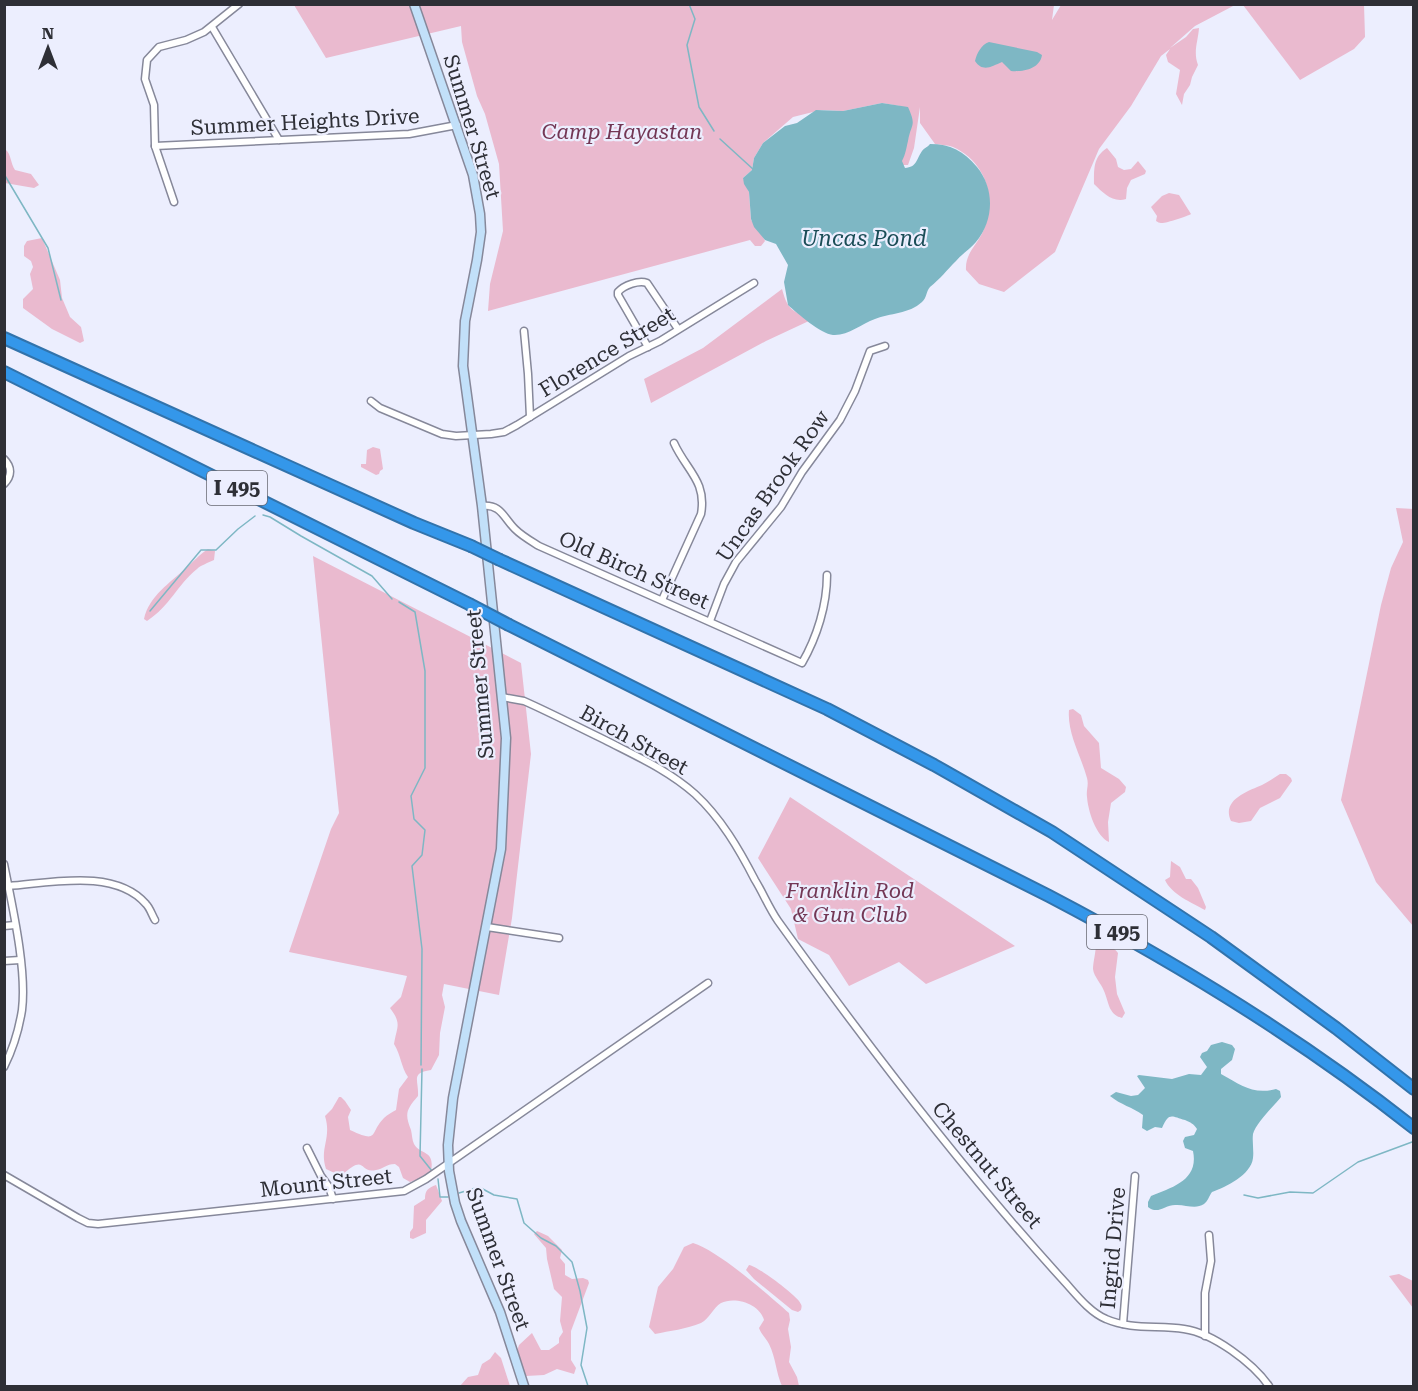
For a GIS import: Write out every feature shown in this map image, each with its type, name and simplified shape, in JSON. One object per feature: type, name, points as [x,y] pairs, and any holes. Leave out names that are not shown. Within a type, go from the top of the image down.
[{"type":"highway","name":"I 495","points":[[4,338],[414,523],[471,546],[827,709],[934,765],[1052,832],[1211,936],[1336,1028],[1413,1089]]},
{"type":"highway","name":"I 495","points":[[4,372],[1049,896],[1130,939],[1244,1007],[1335,1069],[1413,1128]]},
{"type":"main road","name":"Summer Street","points":[[414,4],[473,175],[480,214],[480,243],[467,303],[464,373],[482,506],[506,738],[503,830],[487,927],[453,1098],[448,1145],[449,1163],[455,1203],[500,1312],[524,1386]]},
{"type":"street","points":[[174,202],[155,146],[154,105],[145,79],[147,60],[159,47],[194,37],[212,27],[239,4]]},
{"type":"street","points":[[212,27],[279,140]]},
{"type":"street","name":"Summer Heights Drive","points":[[155,146],[409,134],[457,125]]},
{"type":"street","points":[[648,347],[618,292],[621,288],[640,282],[647,283],[678,329]]},
{"type":"street","name":"Florence Street","points":[[371,401],[380,408],[431,432],[456,436],[504,432],[754,283]]},
{"type":"street","points":[[524,332],[530,417]]},
{"type":"street","name":"Uncas Brook Row","points":[[711,621],[724,584],[736,562],[781,507],[802,472],[840,420],[855,391],[870,351],[885,346]]},
{"type":"street","points":[[662,600],[701,514],[703,504],[703,493],[698,482],[674,442]]},
{"type":"street","points":[[4,459],[10,472],[4,484]]},
{"type":"street","name":"Old Birch Street","points":[[482,506],[491,505],[496,508],[515,529],[539,546],[802,663],[812,644],[826,598],[827,575]]},
{"type":"street","name":"Birch Street","points":[[502,697],[530,703],[675,778],[692,792],[728,833],[750,870]]},
{"type":"street","points":[[4,864],[20,960],[22,1008],[18,1029],[4,1067]]},
{"type":"street","name":"Chestnut Street","points":[[750,870],[776,918],[885,1066],[938,1133],[1084,1301],[1101,1317],[1123,1324],[1184,1329],[1205,1336],[1240,1357],[1259,1373],[1269,1386]]},
{"type":"street","points":[[9,886],[88,880],[108,882],[130,892],[146,904],[155,920]]},
{"type":"street","points":[[4,926],[15,925]]},
{"type":"street","points":[[487,927],[559,938]]},
{"type":"street","points":[[4,961],[20,960]]},
{"type":"street","name":"Mount Street","points":[[4,1175],[78,1218],[88,1223],[98,1224],[404,1191],[449,1163],[708,983]]},
{"type":"street","points":[[307,1148],[329,1187],[333,1199]]},
{"type":"street","name":"Ingrid Drive","points":[[1123,1324],[1135,1176]]},
{"type":"street","points":[[1205,1336],[1205,1293],[1211,1261],[1209,1234]]},
{"type":"green space","name":"Camp Hayastan","points":[[294,5],[1054,5],[1052,20],[1061,5],[1235,5],[1195,26],[1170,48],[1193,29],[1199,28],[1196,51],[1198,65],[1184,94],[1182,105],[1176,94],[1180,70],[1168,62],[1166,55],[1170,49],[1161,56],[1131,106],[1099,149],[1055,252],[1004,292],[979,284],[966,270],[970,253],[988,217],[988,193],[980,171],[964,153],[951,146],[935,144],[920,123],[920,107],[914,148],[908,165],[899,165],[900,106],[882,103],[843,111],[821,110],[793,117],[763,143],[754,158],[752,170],[743,178],[749,192],[751,220],[766,236],[763,237],[765,241],[761,246],[755,246],[750,240],[488,311],[490,284],[503,231],[499,164],[462,42],[461,26],[326,58]]},
{"type":"green space","points":[[1243,5],[1364,5],[1365,37],[1354,49],[1300,80]]},
{"type":"green space","points":[[1107,148],[1116,159],[1118,167],[1124,170],[1131,169],[1138,161],[1146,171],[1145,174],[1131,180],[1127,188],[1126,199],[1117,200],[1105,194],[1094,184],[1094,168],[1097,159]]},
{"type":"green space","points":[[5,149],[15,170],[31,174],[39,185],[34,188],[5,183]]},
{"type":"green space","points":[[1169,193],[1179,195],[1191,214],[1160,223],[1156,221],[1157,216],[1151,207],[1162,196]]},
{"type":"green space","points":[[42,238],[60,280],[62,298],[70,317],[81,327],[84,341],[80,343],[52,329],[23,308],[23,299],[33,289],[30,274],[33,267],[31,261],[24,256],[24,246],[27,241]]},
{"type":"green space","points":[[782,289],[786,302],[792,309],[811,320],[766,341],[651,403],[644,379],[703,348]]},
{"type":"green space","points":[[373,447],[380,449],[383,469],[376,475],[361,467],[361,464],[366,464],[367,450]]},
{"type":"green space","points":[[1396,508],[1414,509],[1413,926],[1376,882],[1341,800],[1381,605],[1391,568],[1403,542]]},
{"type":"green space","points":[[208,549],[215,551],[214,560],[190,575],[155,615],[147,621],[144,619],[150,603],[161,590]]},
{"type":"green space","points":[[313,556],[521,663],[531,754],[512,918],[499,995],[444,984],[442,995],[445,1007],[439,1055],[431,1070],[418,1075],[418,1096],[407,1115],[414,1144],[430,1157],[432,1167],[430,1175],[410,1182],[403,1178],[399,1167],[395,1164],[370,1170],[359,1165],[349,1169],[341,1176],[326,1169],[324,1162],[327,1131],[325,1116],[339,1097],[351,1110],[348,1117],[350,1130],[366,1136],[373,1135],[379,1123],[396,1110],[399,1089],[408,1077],[394,1044],[397,1022],[390,1008],[401,997],[407,976],[289,952],[331,829],[339,813]]},
{"type":"green space","points":[[1073,709],[1081,715],[1084,726],[1099,743],[1101,768],[1119,779],[1126,787],[1125,792],[1111,803],[1108,822],[1109,842],[1100,834],[1089,809],[1087,778],[1070,727],[1069,710]]},
{"type":"green space","points":[[1280,774],[1286,774],[1292,781],[1280,798],[1260,808],[1251,821],[1239,823],[1231,821],[1230,807],[1237,797]]},
{"type":"green space","name":"Franklin Rod & Gun Club","points":[[790,797],[1015,946],[926,984],[899,962],[849,986],[829,955],[798,939],[791,909],[758,858]]},
{"type":"green space","points":[[1171,861],[1180,867],[1186,879],[1191,879],[1198,888],[1206,907],[1205,910],[1182,898],[1168,885],[1165,880],[1170,877]]},
{"type":"green space","points":[[1096,944],[1108,946],[1118,953],[1115,977],[1117,994],[1125,1013],[1122,1018],[1111,1011],[1103,988],[1094,972]]},
{"type":"green space","points":[[436,1185],[442,1201],[426,1220],[426,1233],[413,1239],[410,1238],[414,1206],[425,1199],[428,1190]]},
{"type":"green space","points":[[537,1231],[548,1236],[562,1250],[560,1258],[565,1264],[565,1275],[572,1279],[583,1278],[589,1283],[571,1331],[571,1360],[576,1368],[574,1374],[557,1369],[544,1375],[526,1376],[516,1354],[519,1345],[532,1333],[541,1350],[549,1350],[559,1343],[563,1332],[560,1321],[562,1297],[554,1289],[546,1248],[534,1234]]},
{"type":"green space","points":[[693,1243],[729,1264],[789,1313],[788,1329],[791,1347],[789,1362],[799,1386],[782,1386],[771,1349],[759,1328],[764,1320],[762,1314],[746,1303],[733,1300],[721,1303],[704,1321],[684,1328],[655,1334],[649,1327],[658,1287],[673,1269],[684,1247]]},
{"type":"green space","points":[[749,1265],[768,1275],[790,1292],[799,1301],[801,1310],[798,1312],[792,1310],[754,1279],[746,1270]]},
{"type":"green space","points":[[1399,1274],[1413,1281],[1413,1308],[1389,1276]]},
{"type":"green space","points":[[495,1352],[501,1358],[510,1386],[460,1386],[468,1377],[478,1375],[482,1364]]},
{"type":"water","points":[[989,42],[1037,52],[1042,55],[1041,60],[1038,64],[1021,71],[1011,71],[1002,62],[991,67],[981,67],[975,61],[980,50]]},
{"type":"water","name":"Uncas Pond","points":[[882,103],[908,107],[911,113],[912,125],[902,161],[905,168],[914,165],[922,151],[930,144],[944,145],[962,153],[977,167],[987,185],[989,214],[976,242],[930,287],[925,299],[917,306],[875,319],[844,334],[828,334],[788,305],[784,282],[788,265],[776,244],[765,240],[754,227],[751,219],[749,192],[743,178],[752,170],[754,158],[763,143],[785,126],[797,123],[816,110],[843,111]]},
{"type":"water","points":[[1222,1042],[1232,1045],[1235,1049],[1232,1060],[1221,1069],[1221,1074],[1254,1090],[1276,1089],[1280,1091],[1281,1097],[1261,1120],[1253,1134],[1253,1158],[1243,1175],[1231,1184],[1212,1192],[1201,1206],[1171,1205],[1158,1210],[1152,1209],[1148,1207],[1151,1196],[1176,1185],[1188,1176],[1192,1169],[1193,1151],[1185,1148],[1183,1141],[1185,1137],[1194,1135],[1197,1129],[1189,1122],[1171,1116],[1162,1128],[1155,1127],[1147,1131],[1142,1128],[1143,1115],[1110,1096],[1116,1092],[1131,1096],[1138,1095],[1145,1088],[1137,1076],[1139,1075],[1172,1079],[1189,1074],[1201,1075],[1207,1067],[1200,1057],[1202,1053],[1207,1051],[1211,1045]]},
{"type":"waterway","points":[[689,4],[695,19],[687,45],[699,107],[714,131]]},
{"type":"waterway","points":[[720,139],[754,170]]},
{"type":"waterway","points":[[4,174],[48,248],[61,300]]},
{"type":"waterway","points":[[263,515],[372,576],[392,599]]},
{"type":"waterway","points":[[150,611],[201,550],[216,550],[255,516]]},
{"type":"waterway","points":[[399,602],[415,612],[425,671],[425,768],[411,796],[414,819],[425,830],[422,855],[412,866],[422,949],[421,1065]]},
{"type":"waterway","points":[[422,1069],[420,1156],[432,1171]]},
{"type":"waterway","points":[[1244,1195],[1258,1198],[1290,1192],[1313,1193],[1358,1162],[1412,1142]]},
{"type":"waterway","points":[[438,1179],[440,1197],[448,1197]]},
{"type":"waterway","points":[[459,1193],[479,1187],[494,1195],[517,1199],[524,1223],[541,1238],[556,1246],[572,1262],[587,1328],[581,1365],[588,1386]]}]
